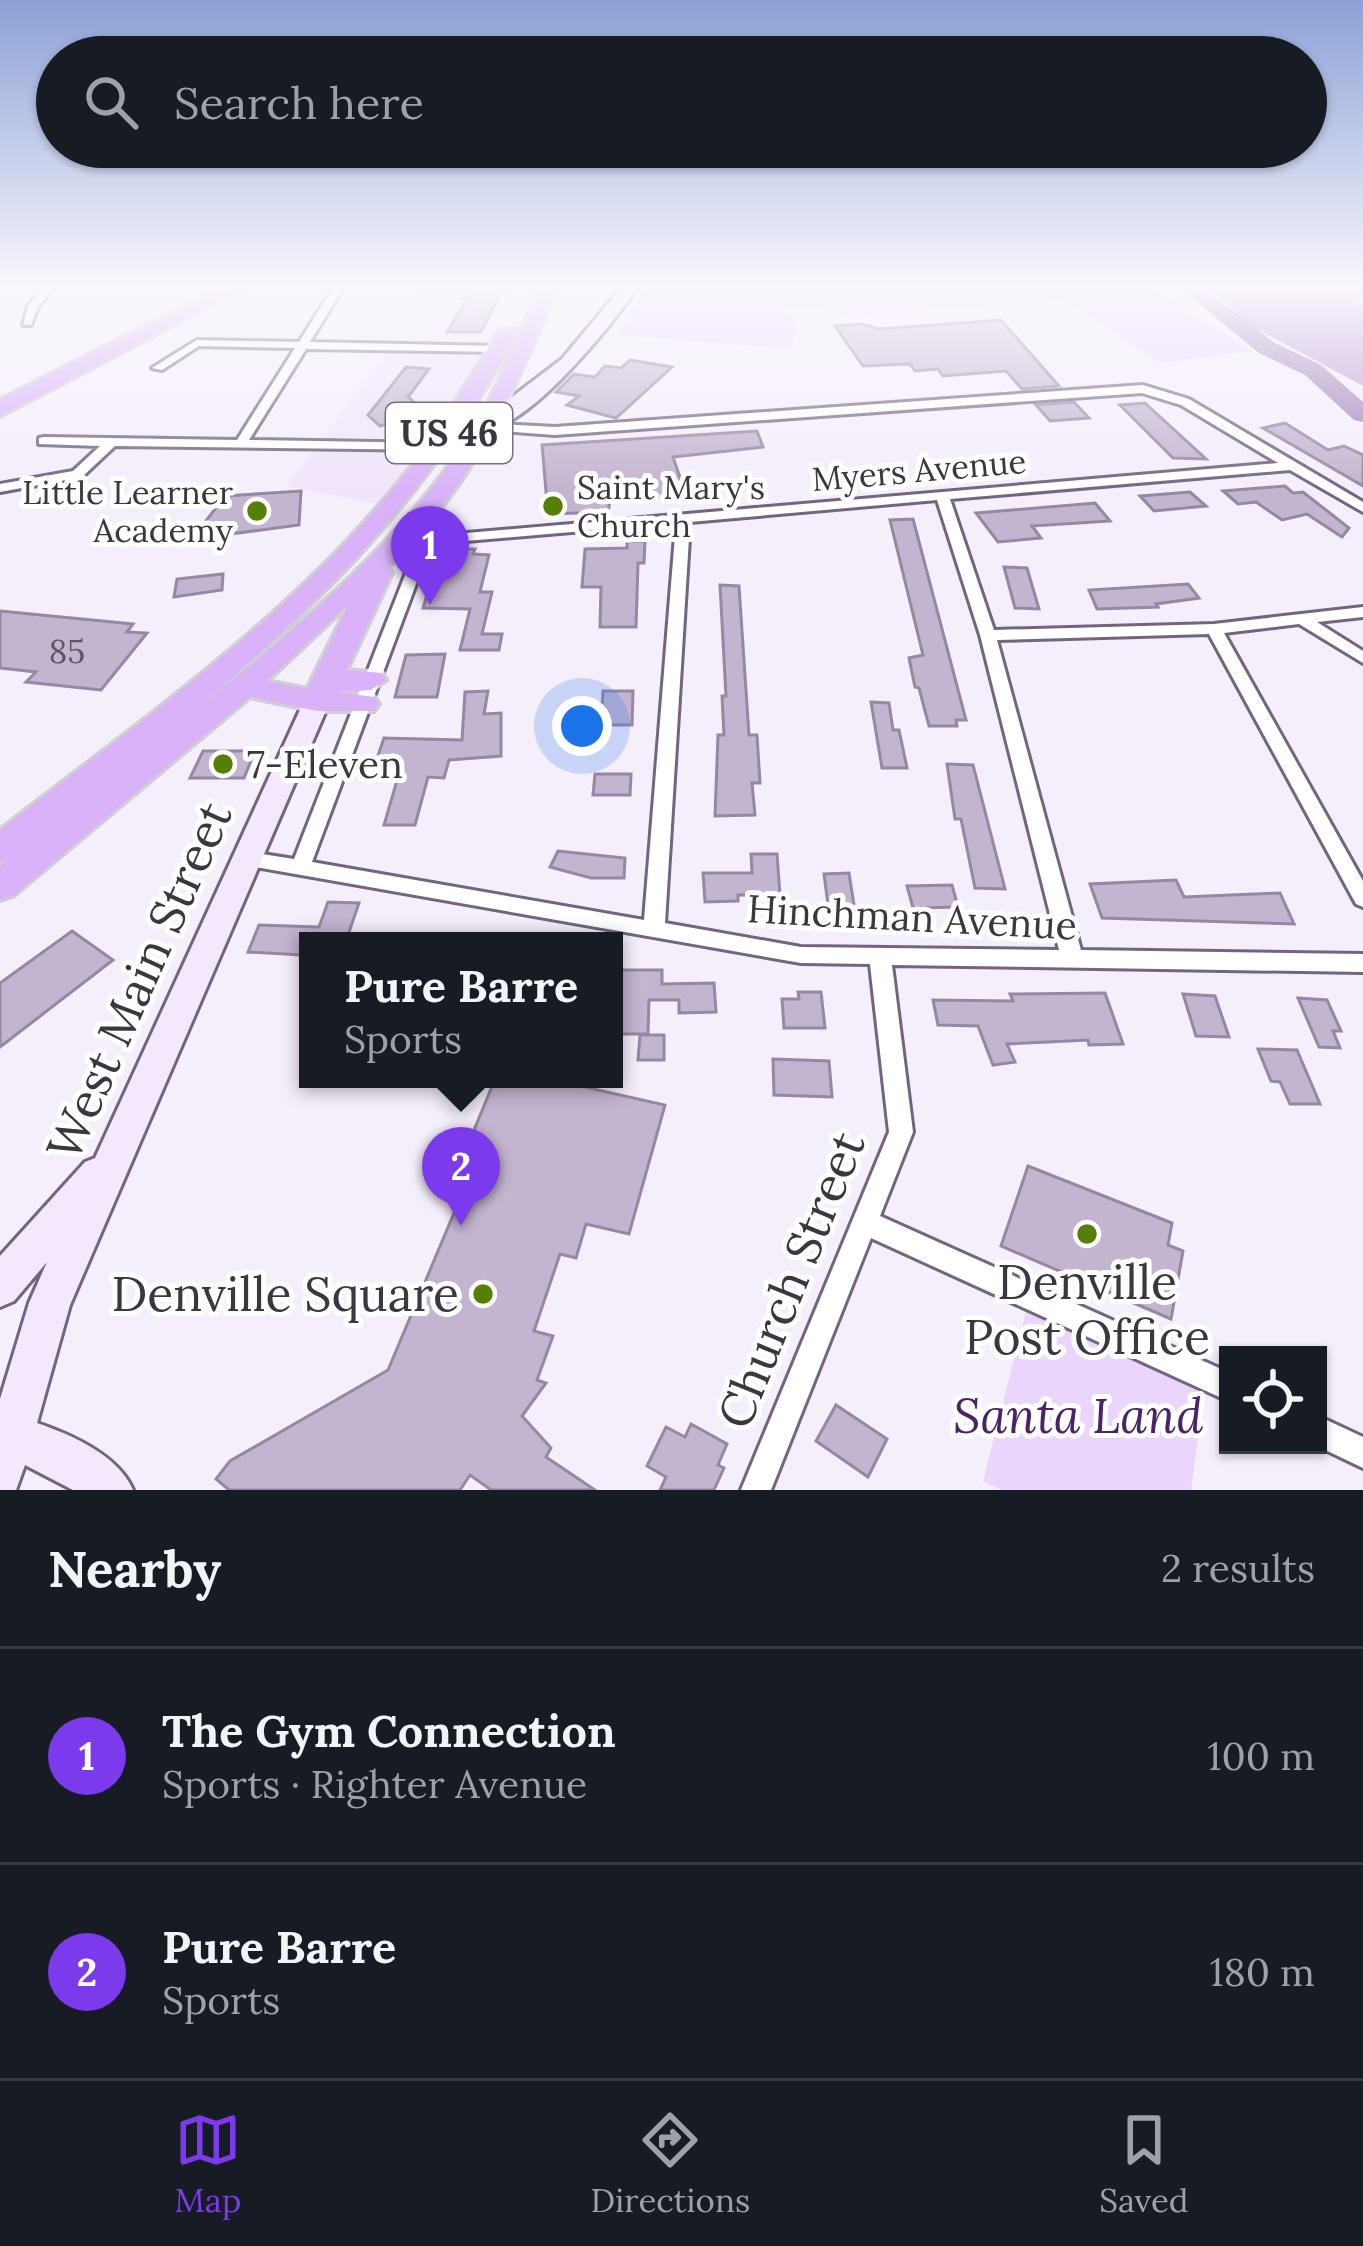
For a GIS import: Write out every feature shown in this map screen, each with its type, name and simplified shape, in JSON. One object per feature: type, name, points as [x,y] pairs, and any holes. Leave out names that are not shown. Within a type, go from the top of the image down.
[{"type":"highway","points":[[0,385],[66,353]]},
{"type":"highway","points":[[0,409],[102,353]]},
{"type":"highway","name":"US 46","points":[[0,849],[253,642],[359,540],[439,447],[497,353]]},
{"type":"highway","name":"US 46","points":[[0,886],[244,686],[388,552],[419,534],[486,426],[519,353]]},
{"type":"highway","points":[[324,690],[388,552]]},
{"type":"highway","points":[[253,642],[245,659],[244,686],[367,692]]},
{"type":"street","points":[[158,368],[183,353]]},
{"type":"street","points":[[240,445],[297,353]]},
{"type":"street","points":[[486,426],[517,408],[580,353]]},
{"type":"street","points":[[486,426],[555,431],[1131,388],[1185,402],[1363,508]]},
{"type":"street","points":[[44,441],[439,447]]},
{"type":"street","points":[[0,488],[77,473],[111,443]]},
{"type":"street","name":"Myers Avenue","points":[[419,534],[683,521],[1291,466]]},
{"type":"street","points":[[943,499],[988,635],[1072,961]]},
{"type":"street","points":[[654,931],[683,521]]},
{"type":"street","points":[[301,866],[367,692],[419,534]]},
{"type":"street","points":[[988,635],[1214,629],[1363,612]]},
{"type":"street","points":[[1305,622],[1363,658]]},
{"type":"street","points":[[1214,629],[1363,899]]},
{"type":"street","name":"West Main Street","points":[[3,1451],[50,1303],[324,690]]},
{"type":"street","name":"Hinchman Avenue","points":[[250,860],[801,955],[1363,963]]},
{"type":"street","name":"Church Street","points":[[756,1490],[901,1132],[880,959]]},
{"type":"street","points":[[0,1288],[124,1143]]},
{"type":"street","points":[[864,1222],[1219,1383]]},
{"type":"street","points":[[1327,1435],[1363,1453]]},
{"type":"street","points":[[3,1451],[46,1448],[110,1490]]},
{"type":"shaded area","points":[[386,353],[485,353],[437,442],[383,505],[287,486]]},
{"type":"shaded area","points":[[1301,353],[1363,353],[1363,386]]},
{"type":"green space","points":[[1144,353],[1240,353],[1160,363]]},
{"type":"green space","name":"Santa Land","points":[[1026,1312],[1205,1389],[1191,1490],[1002,1490],[983,1481]]},
{"type":"building","points":[[854,353],[1030,353],[1059,386],[1022,389],[1006,371],[943,376],[938,369],[915,371],[910,364],[863,366]]},
{"type":"building","points":[[630,360],[672,367],[616,418],[567,405],[579,396],[556,392],[574,374],[595,377],[605,366],[621,368]]},
{"type":"building","points":[[406,367],[429,369],[408,397],[427,413],[380,426],[368,415]]},
{"type":"building","points":[[1074,402],[1089,418],[1050,421],[1036,405]]},
{"type":"building","points":[[1145,403],[1206,459],[1173,458],[1120,405]]},
{"type":"building","points":[[1285,423],[1328,450],[1344,446],[1363,455],[1363,486],[1263,428]]},
{"type":"building","points":[[757,431],[763,447],[673,457],[686,495],[610,501],[608,512],[548,514],[542,445]]},
{"type":"building","points":[[1285,486],[1293,493],[1303,492],[1349,528],[1342,537],[1307,514],[1282,520],[1256,502],[1238,504],[1223,491]]},
{"type":"building","name":"Little Learner Academy","points":[[301,491],[299,525],[192,539],[225,496]]},
{"type":"building","points":[[1190,492],[1206,506],[1154,511],[1140,496]]},
{"type":"building","points":[[1095,503],[1110,521],[1032,526],[1041,538],[998,542],[976,513]]},
{"type":"building","points":[[913,519],[966,720],[956,720],[957,726],[929,726],[915,687],[909,658],[923,655],[890,520]]},
{"type":"building","points":[[627,541],[645,541],[644,563],[638,563],[636,627],[600,627],[601,587],[582,587],[585,549],[627,548]]},
{"type":"building","points":[[441,549],[475,549],[473,554],[489,555],[480,592],[492,592],[482,634],[502,634],[499,650],[460,650],[470,609],[423,608]]},
{"type":"building","points":[[1004,567],[1027,568],[1039,609],[1015,608]]},
{"type":"building","points":[[223,574],[222,590],[174,597],[177,579]]},
{"type":"building","points":[[1188,584],[1199,598],[1156,604],[1158,607],[1097,609],[1089,590]]},
{"type":"building","points":[[720,585],[739,586],[749,735],[757,735],[760,783],[752,783],[755,815],[715,816],[718,735],[724,735],[722,696],[726,696]]},
{"type":"building","points":[[0,611],[133,624],[127,632],[147,633],[101,690],[26,682],[36,672],[0,668]]},
{"type":"building","points":[[445,654],[437,697],[395,697],[406,655]]},
{"type":"building","points":[[488,691],[484,714],[501,713],[501,756],[449,760],[444,778],[428,777],[415,825],[384,825],[398,777],[371,776],[384,738],[462,740],[465,692]]},
{"type":"building","points":[[603,691],[633,691],[632,725],[601,725]]},
{"type":"building","points":[[871,702],[889,703],[907,768],[882,768]]},
{"type":"building","name":"7-Eleven","points":[[203,751],[255,751],[244,778],[190,778]]},
{"type":"building","points":[[947,764],[973,765],[1005,889],[975,888],[961,819],[955,819]]},
{"type":"building","points":[[595,774],[631,774],[630,795],[593,795]]},
{"type":"building","points":[[558,851],[625,858],[624,878],[591,878],[550,867]]},
{"type":"building","points":[[751,854],[777,854],[780,895],[738,895],[738,901],[705,902],[703,873],[752,873]]},
{"type":"building","points":[[849,873],[854,905],[828,905],[824,874]]},
{"type":"building","points":[[1176,880],[1184,897],[1280,893],[1294,924],[1102,918],[1090,884]]},
{"type":"building","points":[[952,885],[958,907],[913,908],[907,886]]},
{"type":"building","points":[[328,902],[359,903],[349,932],[299,932],[299,955],[248,952],[259,925],[319,927]]},
{"type":"building","points":[[72,931],[113,960],[0,1047],[0,983]]},
{"type":"building","points":[[623,970],[662,970],[662,984],[714,983],[716,1012],[679,1013],[679,1000],[649,1000],[648,1034],[623,1034]]},
{"type":"building","points":[[798,992],[821,992],[825,1028],[784,1028],[782,999],[799,999]]},
{"type":"building","points":[[1105,993],[1123,1044],[1089,1045],[1088,1040],[1007,1044],[1015,1062],[993,1065],[978,1026],[938,1025],[933,1000],[1013,1001],[1010,994]]},
{"type":"building","points":[[1183,994],[1215,996],[1229,1037],[1196,1036]]},
{"type":"building","points":[[1298,998],[1327,1000],[1341,1031],[1333,1031],[1340,1048],[1319,1047]]},
{"type":"building","points":[[640,1035],[664,1035],[664,1060],[638,1060]]},
{"type":"building","points":[[1258,1049],[1297,1050],[1320,1104],[1290,1104],[1280,1082],[1271,1081]]},
{"type":"building","points":[[773,1059],[829,1061],[832,1097],[774,1095]]},
{"type":"building","name":"Denville Square","points":[[491,1088],[589,1088],[665,1105],[629,1234],[586,1224],[576,1258],[560,1254],[534,1331],[553,1336],[537,1380],[546,1383],[522,1416],[551,1448],[546,1457],[595,1490],[491,1490],[470,1475],[460,1490],[229,1490],[216,1479],[230,1461],[388,1370],[462,1194],[449,1191]]},
{"type":"building","name":"Denville Post Office","points":[[1028,1166],[1172,1223],[1168,1245],[1183,1251],[1171,1319],[1001,1246]]},
{"type":"building","points":[[836,1405],[887,1439],[868,1477],[816,1441]]},
{"type":"building","points":[[691,1424],[727,1444],[718,1465],[724,1468],[714,1490],[660,1490],[666,1477],[647,1466],[666,1427],[685,1437]]},
{"type":"waterway","points":[[1276,353],[1313,370],[1363,415]]},
{"type":"place","name":"Saint Mary's Church","points":[[553,506]]},
{"type":"place","name":"Little Learner Academy","points":[[257,511]]},
{"type":"place","name":"The Gym Connection","points":[[430,605]]},
{"type":"place","name":"7-Eleven","points":[[223,764]]},
{"type":"place","name":"Pure Barre","points":[[461,1226]]},
{"type":"place","name":"Denville Post Office","points":[[1087,1234]]},
{"type":"place","name":"Denville Square","points":[[483,1294]]}]
